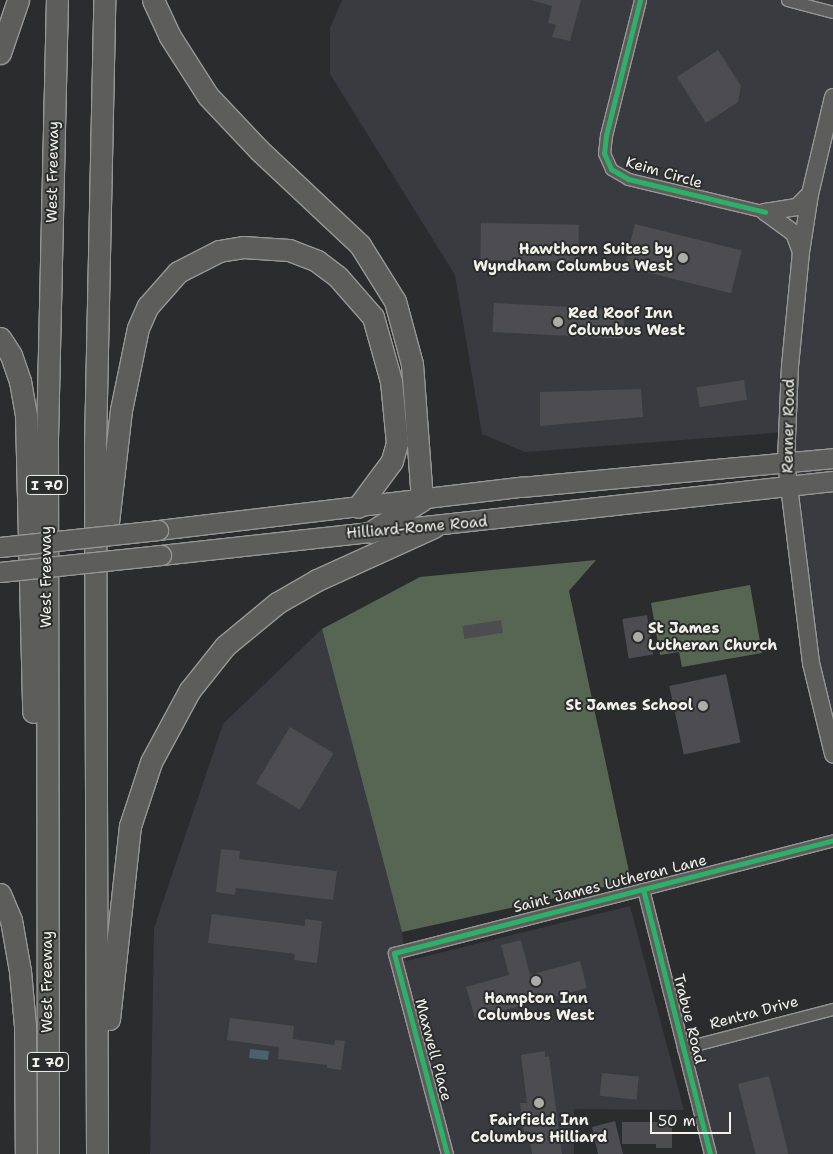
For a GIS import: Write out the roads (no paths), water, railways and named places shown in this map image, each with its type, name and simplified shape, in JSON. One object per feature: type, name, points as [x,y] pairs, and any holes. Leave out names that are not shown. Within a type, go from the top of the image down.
[{"type":"highway","points":[[0,53],[18,0]]},
{"type":"highway","name":"West Freeway","points":[[48,1154],[47,438],[57,0]]},
{"type":"highway","points":[[97,1154],[95,653],[97,286],[104,0]]},
{"type":"highway","points":[[153,0],[169,35],[208,96],[259,150],[360,245],[379,271],[395,300],[412,364],[422,500],[371,532]]},
{"type":"highway","points":[[95,653],[121,410],[138,328],[148,306],[162,288],[196,260],[220,251],[244,247],[289,250],[324,266],[355,294],[373,318],[391,381],[397,443],[392,460],[358,507]]},
{"type":"highway","points":[[0,338],[14,364],[26,416],[36,913],[48,971]]},
{"type":"highway","points":[[108,1154],[110,1006],[130,826],[151,762],[170,724],[190,690],[225,646],[277,602],[317,580],[434,527]]},
{"type":"highway","points":[[0,894],[11,920],[20,972],[25,1026],[26,1154]]},
{"type":"main road","name":"Renner Road","points":[[833,97],[810,194],[801,252],[790,366],[786,462],[811,663],[833,754]]},
{"type":"main road","points":[[765,212],[797,207],[810,194]]},
{"type":"main road","points":[[765,212],[794,233],[801,252]]},
{"type":"main road","name":"Hilliard-Rome Road","points":[[0,547],[422,500],[833,458]]},
{"type":"main road","name":"Hilliard-Rome Road","points":[[0,572],[371,532],[434,527],[833,481]]},
{"type":"street","name":"Keim Circle","points":[[640,0],[606,135],[604,153],[611,169],[628,178],[765,212]]},
{"type":"street","points":[[787,0],[833,12]]},
{"type":"street","name":"Saint James Lutheran Lane","points":[[394,953],[833,840]]},
{"type":"street","name":"Trabue Road","points":[[643,889],[710,1154]]},
{"type":"street","name":"Maxwell Place","points":[[394,953],[448,1154]]},
{"type":"street","name":"Rentra Drive","points":[[683,1048],[833,1009]]},
{"type":"water","points":[[250,1049],[269,1051],[268,1060],[249,1058]]},
{"type":"place","name":"Hawthorn Suites by Wyndham Columbus West","points":[[683,258]]},
{"type":"place","name":"Red Roof Inn Columbus West","points":[[558,322]]},
{"type":"place","name":"St James Lutheran Church","points":[[638,637]]},
{"type":"place","name":"St James School","points":[[703,706]]},
{"type":"place","name":"Hampton Inn Columbus West","points":[[536,981]]},
{"type":"place","name":"Fairfield Inn Columbus Hilliard","points":[[539,1103]]}]
